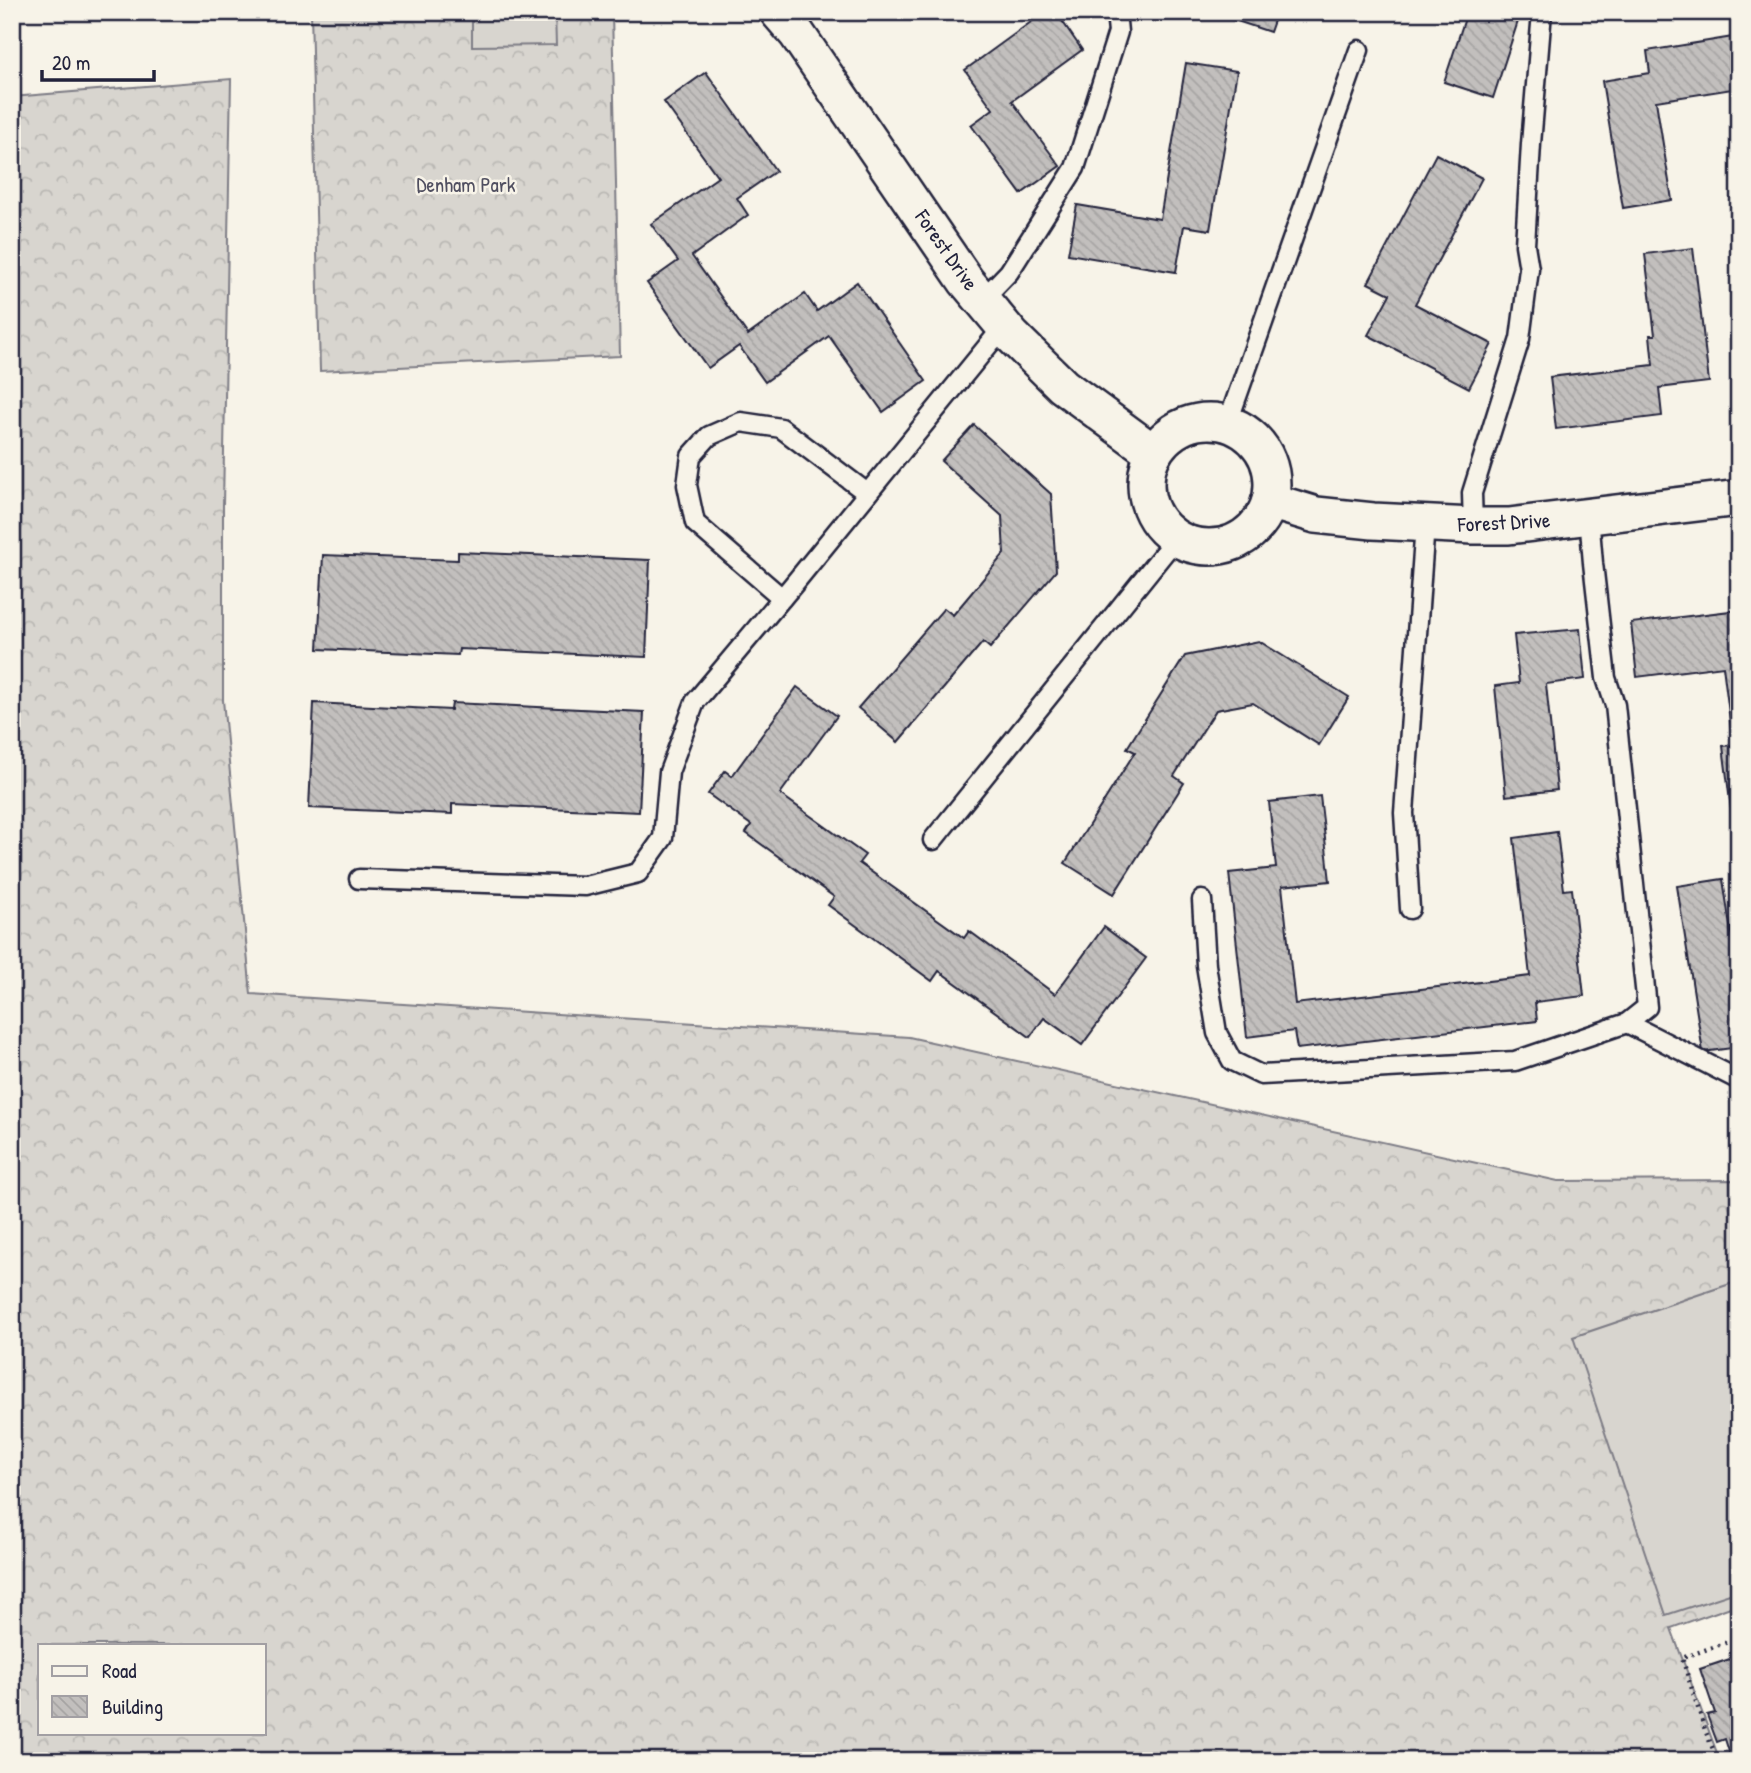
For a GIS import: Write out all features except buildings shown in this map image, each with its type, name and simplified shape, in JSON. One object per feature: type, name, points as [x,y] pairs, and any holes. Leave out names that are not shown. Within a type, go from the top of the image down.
[{"type":"street","name":"Forest Drive","points":[[778,12],[797,34],[966,281],[993,313],[1063,386],[1154,453]]},
{"type":"street","points":[[1201,421],[1228,422],[1257,442],[1268,460],[1272,480],[1270,501],[1262,519],[1249,533],[1232,542],[1213,547],[1194,545],[1176,538],[1161,525],[1151,509],[1146,490],[1147,471],[1154,453],[1166,437],[1182,426],[1201,421]]},
{"type":"street","name":"Forest Drive","points":[[1270,501],[1316,515],[1373,521],[1509,526],[1739,498]]},
{"type":"lane","points":[[359,879],[585,886],[638,873],[663,838],[669,772],[695,702],[867,494],[993,313],[1009,272],[1074,168],[1118,32],[1116,12]]},
{"type":"lane","points":[[1473,526],[1472,493],[1520,339],[1529,269],[1525,245],[1542,12]]},
{"type":"lane","points":[[1228,422],[1359,50]]},
{"type":"lane","points":[[782,598],[695,523],[687,485],[691,456],[709,436],[741,422],[781,428],[867,494]]},
{"type":"lane","points":[[1202,900],[1206,965],[1217,1033],[1232,1061],[1261,1075],[1515,1061],[1628,1023],[1647,1007],[1615,705],[1606,678],[1589,516]]},
{"type":"lane","points":[[1410,909],[1404,813],[1425,524]]},
{"type":"lane","points":[[933,840],[1176,538]]},
{"type":"lane","points":[[1628,1023],[1739,1080]]},
{"type":"path","points":[[1718,1761],[1682,1658],[1739,1638]]},
{"type":"path","points":[[1705,1730],[1712,1728]]},
{"type":"green space","name":"Denham Park","points":[[311,12],[612,12],[620,356],[320,371]]},
{"type":"green space","points":[[472,12],[555,12],[556,45],[472,46]]},
{"type":"green space","points":[[231,79],[223,505],[223,700],[251,994],[909,1037],[1558,1181],[1739,1180],[1739,1604],[1671,1628],[1720,1761],[12,1761],[12,97]]},
{"type":"green space","points":[[1739,1281],[1739,1591],[1666,1615],[1573,1337]]}]
